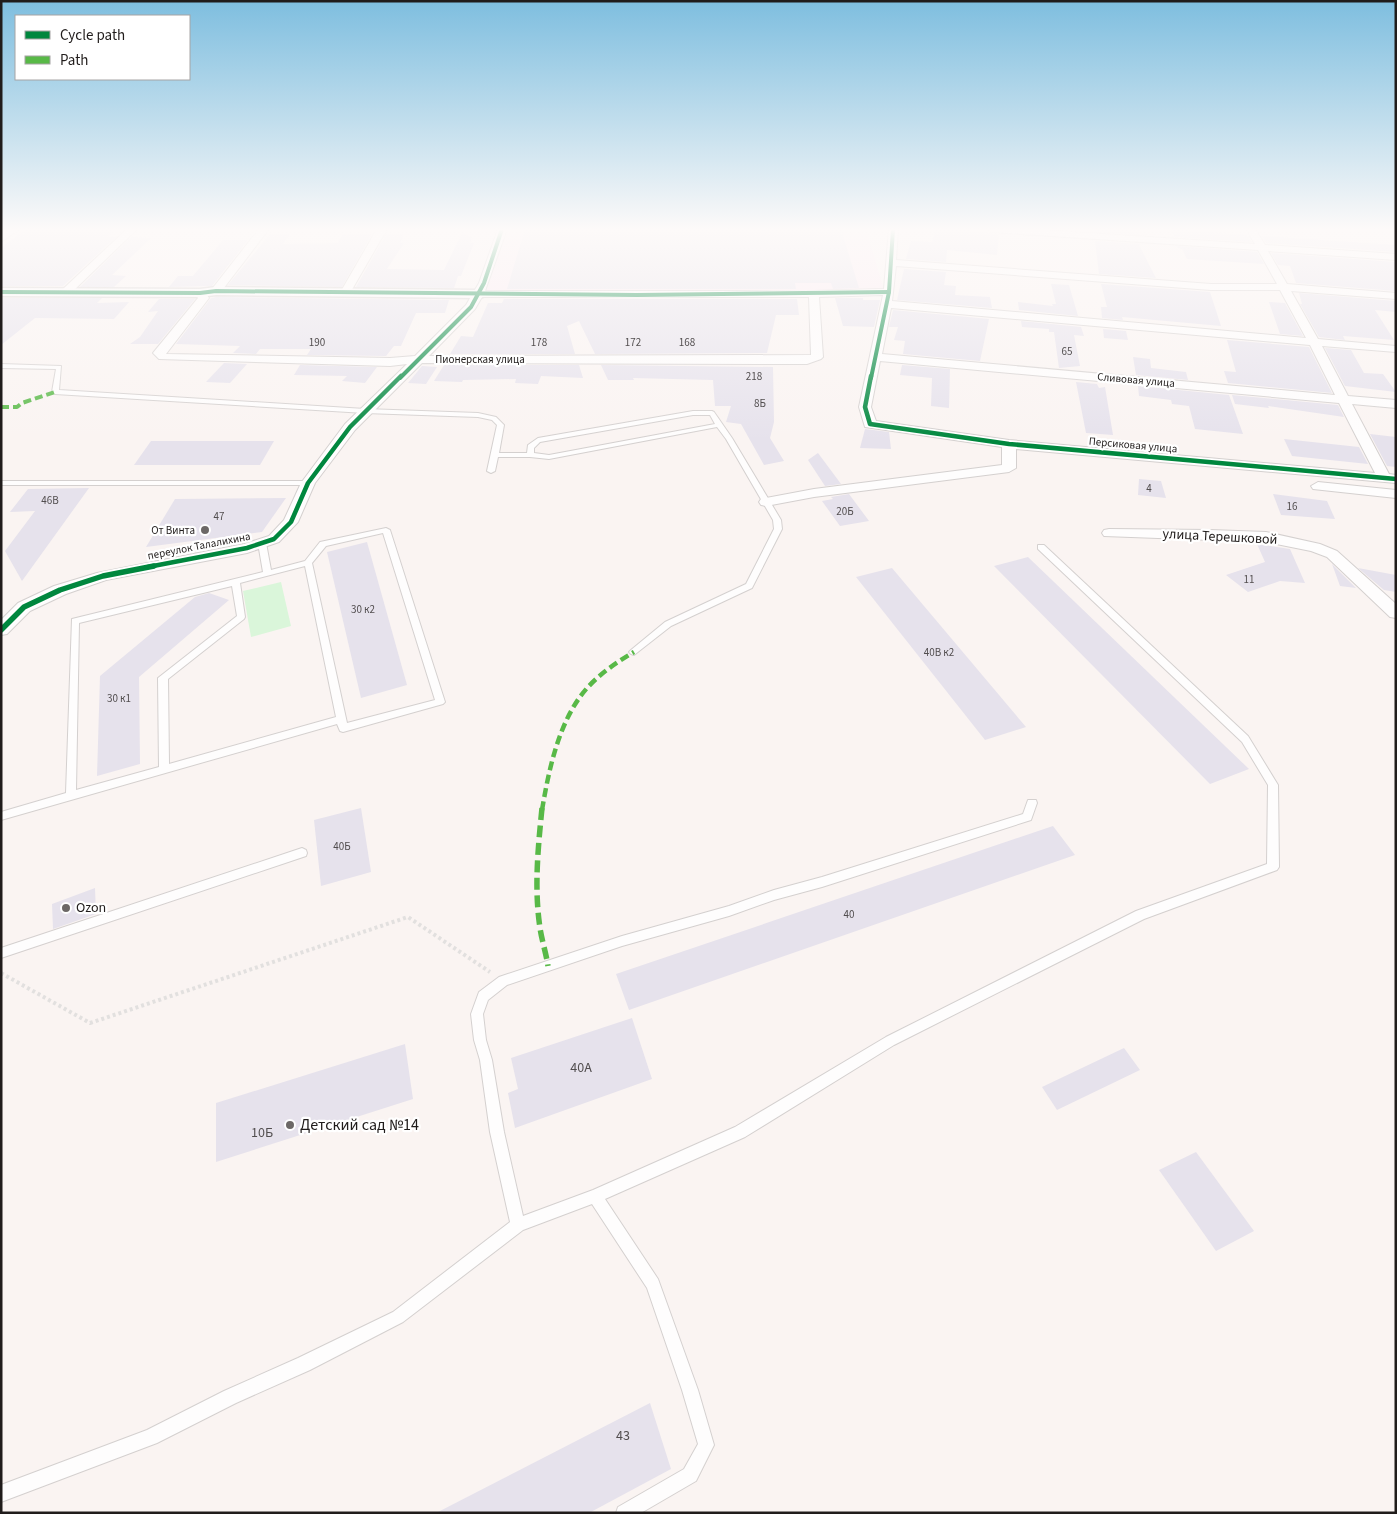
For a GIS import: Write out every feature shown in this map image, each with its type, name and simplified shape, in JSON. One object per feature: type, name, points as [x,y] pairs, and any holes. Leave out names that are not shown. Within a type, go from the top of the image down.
[{"type":"street","name":"Пионерская улица","points":[[203,300],[159,353],[163,357],[390,362],[419,359],[807,360],[817,357],[814,300]]},
{"type":"street","name":"переулок Талалихина","points":[[1,630],[24,607],[60,590],[103,576],[246,548],[274,539],[291,522],[308,483],[365,411],[471,307],[475,300]]},
{"type":"street","points":[[876,356],[888,300]]},
{"type":"street","points":[[1292,300],[1343,399],[1390,478]]},
{"type":"street","points":[[887,304],[1396,349]]},
{"type":"street","name":"Сливовая улица","points":[[876,356],[1396,404]]},
{"type":"street","name":"Персиковая улица","points":[[876,356],[865,407],[870,424],[1009,444],[1390,478]]},
{"type":"street","points":[[766,502],[814,493],[1009,468],[1009,444]]},
{"type":"street","points":[[1318,486],[1396,494]]},
{"type":"street","name":"улица Терешковой","points":[[1109,533],[1210,534],[1256,537],[1315,547],[1332,554],[1396,613]]},
{"type":"lane","points":[[1,366],[59,367],[55,392],[365,411],[478,415],[494,418],[501,425],[491,472]]},
{"type":"lane","points":[[530,455],[531,447],[538,440],[693,413],[712,413],[729,438],[777,520],[778,529],[749,586],[668,624],[651,636],[634,652]]},
{"type":"lane","points":[[496,455],[549,457],[719,425]]},
{"type":"lane","points":[[1,483],[308,483]]},
{"type":"lane","points":[[70,796],[75,621],[308,563],[323,544],[386,530],[440,702],[343,728],[308,563]]},
{"type":"lane","points":[[262,543],[267,573]]},
{"type":"lane","points":[[1,1494],[151,1437],[230,1397],[304,1364],[398,1316],[518,1225],[595,1196],[740,1132],[890,1041],[1140,915],[1273,867],[1273,785],[1244,739],[1041,547]]},
{"type":"lane","points":[[164,770],[163,678],[241,617],[236,582]]},
{"type":"lane","points":[[1,816],[341,719]]},
{"type":"lane","points":[[518,1225],[497,1132],[486,1060],[480,1040],[478,1014],[483,996],[503,981],[622,941],[729,911],[774,894],[822,882],[1027,817],[1032,803]]},
{"type":"lane","points":[[1,953],[302,853]]},
{"type":"lane","points":[[595,1196],[653,1284],[690,1390],[706,1445],[690,1475],[624,1513]]},
{"type":"path","points":[[1,972],[90,1023],[408,917],[503,981]]},
{"type":"green space","points":[[281,582],[291,626],[251,637],[243,591]]},
{"type":"building","points":[[1,300],[100,300],[97,303],[129,302],[114,319],[35,318],[1,345]]},
{"type":"building","points":[[158,300],[194,300],[158,344],[130,344],[140,337],[158,311],[148,312]]},
{"type":"building","points":[[210,300],[449,300],[445,313],[416,313],[401,346],[394,346],[386,356],[307,355],[311,349],[260,349],[256,354],[233,353],[240,346],[176,344]]},
{"type":"building","points":[[504,300],[797,300],[799,315],[776,315],[767,353],[595,354],[579,321],[567,326],[575,354],[450,354],[461,336],[473,337],[488,303],[502,303]]},
{"type":"building","points":[[835,300],[880,300],[874,327],[843,326]]},
{"type":"building","points":[[897,300],[990,300],[992,308]]},
{"type":"building","points":[[1055,300],[1073,300],[1078,316],[1019,310],[1018,302],[1053,306],[1052,304],[1056,304]]},
{"type":"building","points":[[1105,300],[1212,300],[1221,326],[1122,317],[1123,320],[1102,318],[1101,307],[1107,307]]},
{"type":"building","points":[[1301,300],[1396,301],[1396,312],[1375,310],[1394,340],[1343,336],[1345,340],[1319,337],[1300,304],[1302,304]]},
{"type":"building","points":[[1269,302],[1285,303],[1303,336],[1280,334]]},
{"type":"building","points":[[893,310],[989,319],[980,361],[903,354],[905,341],[894,340],[898,327],[889,327]]},
{"type":"building","points":[[1021,321],[1081,327],[1084,336],[1074,335],[1080,366],[1059,368],[1054,332],[1049,332],[1049,329],[1022,327]]},
{"type":"building","points":[[1103,329],[1126,331],[1128,340],[1104,338]]},
{"type":"building","points":[[1227,340],[1309,347],[1332,393],[1228,383],[1224,371],[1236,372]]},
{"type":"building","points":[[1325,348],[1351,350],[1364,373],[1383,374],[1396,392],[1345,386]]},
{"type":"building","points":[[1133,357],[1150,359],[1151,368],[1186,372],[1188,380],[1136,375]]},
{"type":"building","points":[[224,363],[247,364],[230,383],[206,382]]},
{"type":"building","points":[[300,365],[377,367],[365,383],[342,381],[347,376],[294,375]]},
{"type":"building","points":[[444,365],[579,365],[583,378],[541,376],[538,384],[515,383],[516,379],[463,380],[462,382],[434,381]]},
{"type":"building","points":[[601,365],[773,367],[774,422],[770,438],[784,461],[764,465],[741,424],[726,422],[731,406],[715,406],[713,380],[633,378],[634,380],[608,380]]},
{"type":"building","points":[[902,365],[950,369],[949,408],[931,406],[932,378],[900,375]]},
{"type":"building","points":[[422,366],[437,367],[426,384],[408,383]]},
{"type":"building","points":[[1076,382],[1097,384],[1099,388],[1105,387],[1113,435],[1086,433]]},
{"type":"building","points":[[1138,386],[1229,395],[1243,434],[1195,429],[1189,406],[1172,404],[1171,400],[1139,396]]},
{"type":"building","points":[[1232,395],[1338,405],[1344,417],[1268,406],[1269,408],[1235,404]]},
{"type":"building","points":[[865,429],[889,432],[891,449],[860,448]]},
{"type":"building","points":[[1370,434],[1396,437],[1396,467],[1387,466]]},
{"type":"building","points":[[1284,439],[1359,447],[1368,464],[1292,456]]},
{"type":"building","points":[[151,441],[274,441],[260,465],[134,465]]},
{"type":"building","points":[[818,453],[841,484],[825,486],[808,460]]},
{"type":"building","points":[[1139,479],[1161,481],[1166,498],[1138,495]]},
{"type":"building","points":[[89,488],[22,581],[5,551],[35,511],[10,512],[28,489]]},
{"type":"building","points":[[849,494],[869,521],[840,526],[822,501],[833,499],[831,497]]},
{"type":"building","points":[[1273,494],[1327,501],[1335,519],[1281,515]]},
{"type":"building","points":[[286,498],[262,532],[146,547],[175,499]]},
{"type":"building","points":[[367,542],[407,685],[361,698],[327,552]]},
{"type":"building","points":[[1257,544],[1290,549],[1305,583],[1280,581],[1248,592],[1226,575],[1265,562]]},
{"type":"building","points":[[1028,557],[1249,769],[1210,784],[994,566]]},
{"type":"building","points":[[1332,564],[1356,588],[1340,586]]},
{"type":"building","points":[[892,568],[1026,727],[985,740],[856,577]]},
{"type":"building","points":[[1358,568],[1396,575],[1396,592],[1384,590]]},
{"type":"building","points":[[209,593],[229,600],[139,677],[140,764],[97,776],[100,676],[195,597]]},
{"type":"building","points":[[361,808],[371,872],[321,886],[314,820]]},
{"type":"building","points":[[1053,826],[1075,855],[629,1010],[616,974]]},
{"type":"building","points":[[95,888],[96,914],[53,929],[52,904]]},
{"type":"building","points":[[632,1018],[652,1079],[515,1128],[508,1093],[518,1089],[511,1058]]},
{"type":"building","points":[[405,1044],[413,1099],[216,1162],[216,1103]]},
{"type":"building","points":[[1124,1048],[1140,1070],[1057,1110],[1042,1087]]},
{"type":"building","points":[[1196,1152],[1254,1231],[1216,1251],[1159,1170]]},
{"type":"building","points":[[650,1403],[671,1469],[589,1513],[436,1513]]},
{"type":"marked path","points":[[1,407],[17,407],[22,403],[55,392]]},
{"type":"marked path","points":[[548,966],[540,928],[537,902],[537,872],[542,808],[557,745],[568,718],[581,695],[605,671],[634,652]]},
{"type":"cycle path","points":[[1,630],[24,607],[60,590],[103,576],[247,548],[274,539],[291,522],[308,483],[350,427],[471,307],[475,300]]},
{"type":"cycle path","points":[[887,300],[865,407],[870,424],[1009,444],[1396,479]]},
{"type":"place","name":"От Винта","points":[[205,530]]},
{"type":"place","name":"Ozon","points":[[66,908]]},
{"type":"place","name":"Детский сад №14","points":[[290,1125]]}]
